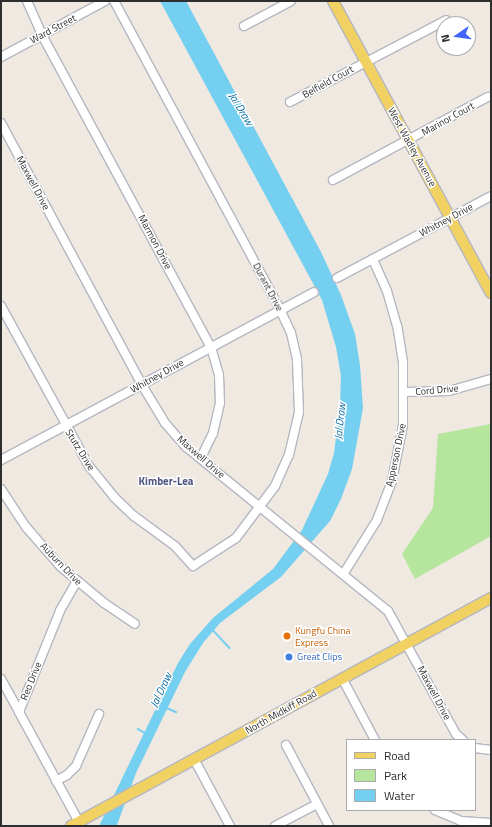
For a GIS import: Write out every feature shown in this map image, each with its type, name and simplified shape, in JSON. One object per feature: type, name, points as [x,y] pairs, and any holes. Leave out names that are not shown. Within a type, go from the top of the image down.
[{"type":"main road","name":"West Wadley Avenue","points":[[333,1],[491,293]]},
{"type":"main road","name":"North Midkiff Road","points":[[74,824],[491,598]]},
{"type":"street","name":"Marmon Drive","points":[[27,1],[42,35],[211,347],[219,374],[220,403],[213,433],[201,458]]},
{"type":"street","name":"Ward Street","points":[[1,57],[105,1]]},
{"type":"street","name":"Durant Drive","points":[[114,1],[280,309],[291,334],[297,359],[299,412],[289,455],[275,486],[262,506],[236,538],[193,566]]},
{"type":"street","points":[[244,26],[291,1]]},
{"type":"street","name":"Belfield Court","points":[[290,102],[436,25]]},
{"type":"street","name":"Marinor Court","points":[[333,180],[407,139],[488,97]]},
{"type":"street","name":"Maxwell Drive","points":[[1,123],[142,385],[165,423],[201,458],[310,545],[388,611],[408,643],[456,734],[462,739]]},
{"type":"street","name":"Whitney Drive","points":[[337,278],[491,196]]},
{"type":"street","name":"Apperson Drive","points":[[344,573],[377,520],[392,481],[403,425],[405,392],[397,326],[387,291],[373,259]]},
{"type":"street","name":"Whitney Drive","points":[[1,460],[314,292]]},
{"type":"street","name":"Stutz Drive","points":[[1,306],[65,426],[89,466],[114,497],[134,516],[175,546],[193,566]]},
{"type":"street","name":"Cord Drive","points":[[405,392],[449,391],[491,379]]},
{"type":"street","name":"Auburn Drive","points":[[1,488],[26,527],[77,581],[135,624]]},
{"type":"street","name":"Reo Drive","points":[[74,824],[56,781],[19,712],[60,612],[77,581]]},
{"type":"street","points":[[342,678],[374,739]]},
{"type":"street","points":[[1,679],[19,712]]},
{"type":"street","points":[[56,781],[67,775],[76,766],[99,714]]},
{"type":"street","points":[[286,746],[329,826]]},
{"type":"street","points":[[476,748],[491,750]]},
{"type":"street","points":[[194,759],[230,826]]},
{"type":"street","points":[[275,826],[317,804]]},
{"type":"street","points":[[437,811],[461,823],[491,823]]},
{"type":"green space","points":[[491,424],[491,536],[415,579],[402,554],[433,508],[438,434]]},
{"type":"water","name":"Jal Draw","points":[[160,1],[186,1],[321,252],[341,295],[355,334],[360,365],[363,408],[352,469],[341,499],[330,521],[281,577],[220,623],[203,643],[185,672],[136,773],[117,825],[99,826],[178,663],[190,644],[213,618],[273,569],[302,530],[328,474],[334,453],[340,406],[341,376],[336,347],[322,300]]},
{"type":"waterway","points":[[212,629],[230,648]]},
{"type":"waterway","points":[[167,708],[176,712]]},
{"type":"waterway","points":[[138,729],[145,733]]},
{"type":"place","name":"Kungfu China Express","points":[[287,636]]},
{"type":"place","name":"Great Clips","points":[[289,657]]},
{"type":"district","name":"Kimber-Lea","points":[[166,481]]}]
